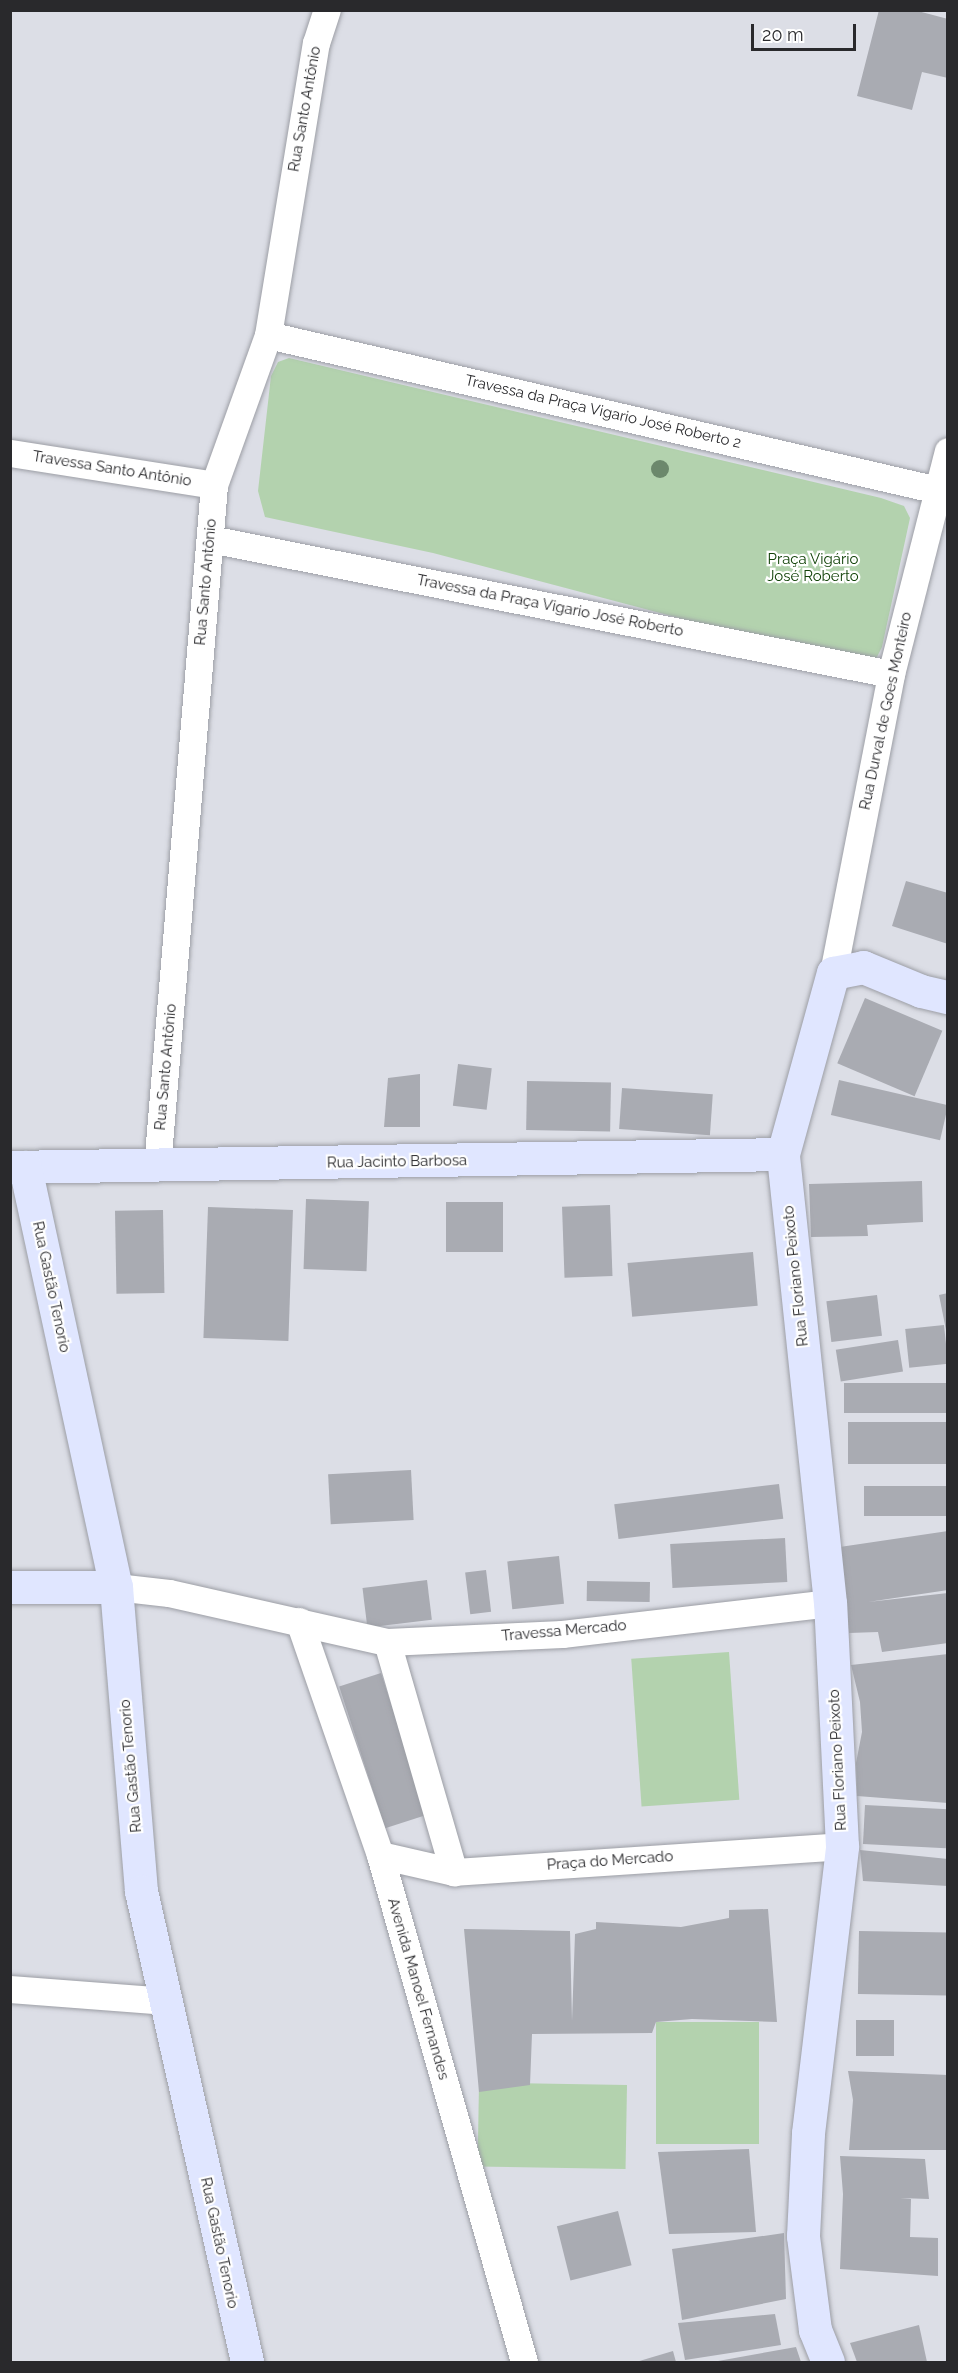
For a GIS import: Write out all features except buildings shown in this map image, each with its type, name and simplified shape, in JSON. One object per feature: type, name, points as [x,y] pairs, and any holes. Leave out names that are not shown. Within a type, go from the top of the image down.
[{"type":"street","name":"Rua Santo Antônio","points":[[158,1167],[214,485],[268,335],[316,43],[327,10]]},
{"type":"street","name":"Travessa da Praça Vigario José Roberto 2","points":[[268,335],[938,490]]},
{"type":"street","name":"Rua Durval de Goes Monteiro","points":[[834,973],[891,674],[948,451]]},
{"type":"street","name":"Travessa Santo Antônio","points":[[10,453],[214,485]]},
{"type":"street","name":"Travessa da Praça Vigario José Roberto","points":[[210,539],[891,674]]},
{"type":"street","points":[[783,1154],[834,973],[863,968],[921,991],[948,997]]},
{"type":"street","name":"Rua Jacinto Barbosa","points":[[18,1167],[58,1164],[158,1167],[783,1154]]},
{"type":"street","name":"Rua Floriano Peixoto","points":[[783,1154],[830,1603],[842,1846],[808,2133],[803,2236],[815,2330],[828,2362]]},
{"type":"street","name":"Rua Gastão Tenorio","points":[[18,1167],[116,1587],[141,1891],[247,2362]]},
{"type":"street","points":[[10,1587],[116,1587]]},
{"type":"street","name":"Travessa Mercado","points":[[116,1587],[169,1593],[299,1620],[387,1642],[562,1634],[830,1603]]},
{"type":"street","name":"Avenida Manoel Fernandes","points":[[299,1620],[380,1855],[524,2362]]},
{"type":"street","points":[[387,1642],[454,1872]]},
{"type":"street","name":"Praça do Mercado","points":[[380,1855],[454,1872],[842,1846]]},
{"type":"street","points":[[10,1989],[167,2001]]},
{"type":"green space","name":"Praça Vigário José Roberto","points":[[289,358],[881,498],[904,506],[910,518],[882,647],[874,663],[853,664],[433,553],[265,517],[258,491],[271,376],[278,362]]},
{"type":"green space","points":[[729,1652],[739,1800],[642,1806],[631,1659]]},
{"type":"green space","points":[[656,2022],[759,2022],[759,2144],[656,2144]]},
{"type":"green space","points":[[479,2082],[627,2085],[626,2169],[478,2166]]}]
